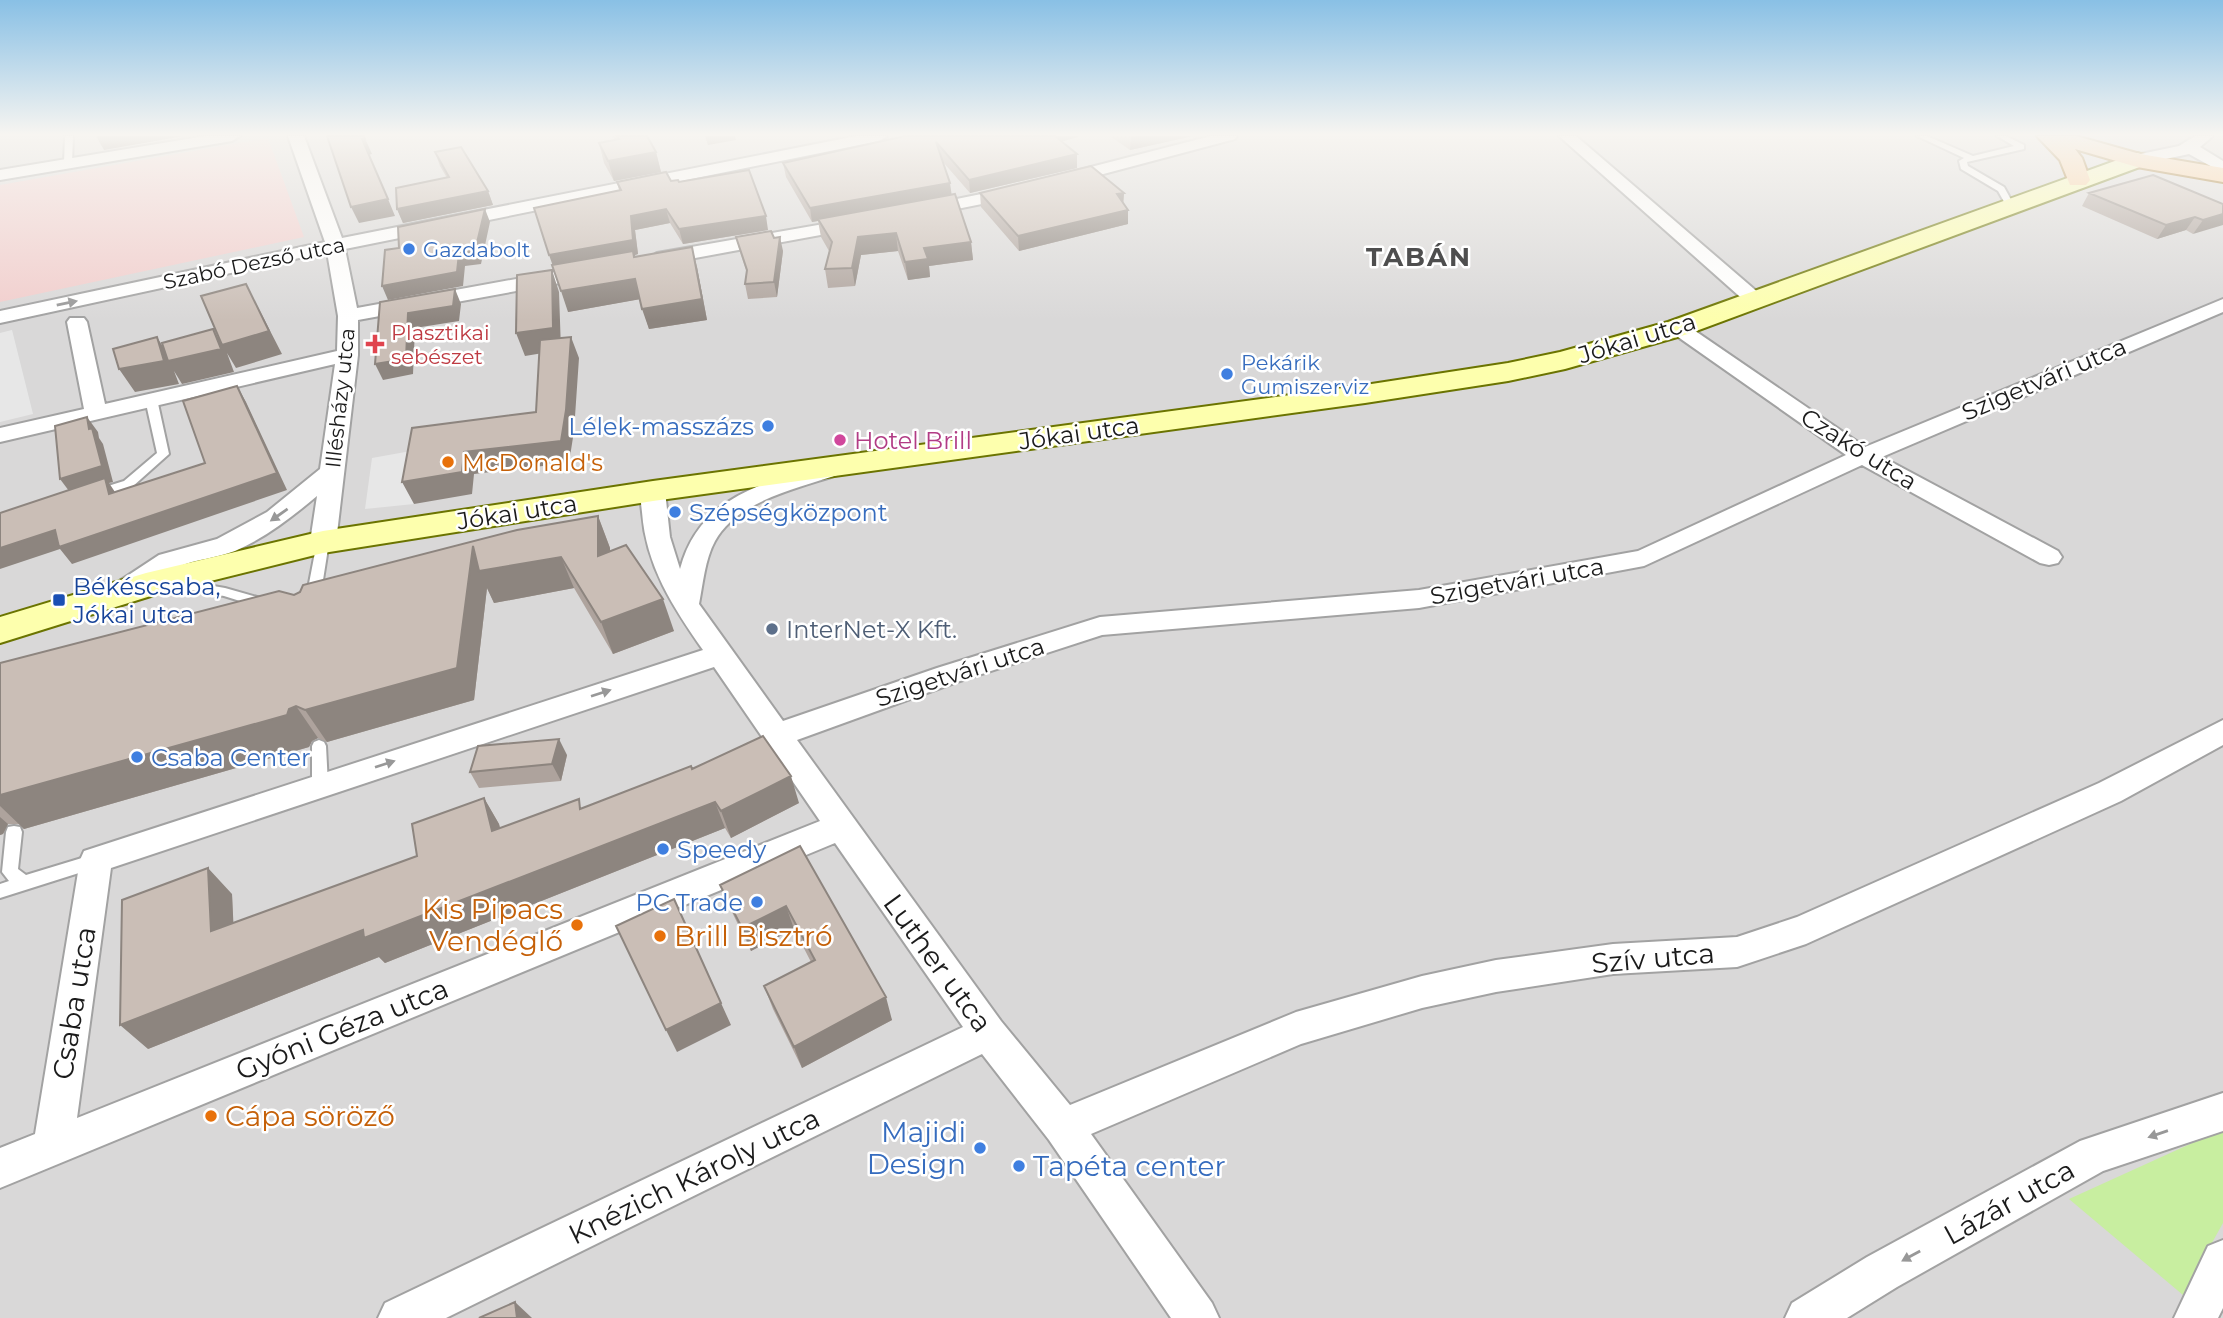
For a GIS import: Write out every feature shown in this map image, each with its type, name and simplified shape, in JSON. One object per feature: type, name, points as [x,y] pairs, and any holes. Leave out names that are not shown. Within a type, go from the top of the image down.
[{"type":"main road","name":"Jókai utca","points":[[0,630],[162,581],[323,542],[653,491],[1452,382],[1565,360],[1678,328],[2030,198]]},
{"type":"street","name":"Illésházy utca","points":[[318,198],[335,245],[348,316],[347,355],[323,542]]},
{"type":"street","name":"Szabó Dezső utca","points":[[0,317],[572,198]]},
{"type":"street","points":[[910,214],[992,198]]},
{"type":"street","points":[[1638,198],[1754,299]]},
{"type":"street","points":[[642,261],[870,221]]},
{"type":"street","points":[[348,316],[616,266]]},
{"type":"street","name":"Szigetvári utca","points":[[777,735],[947,675],[1100,626],[1419,599],[1644,558],[1863,456],[2223,305]]},
{"type":"street","points":[[77,322],[96,412]]},
{"type":"street","name":"Czakó utca","points":[[1678,328],[1863,456],[2049,557]]},
{"type":"street","points":[[0,435],[347,355]]},
{"type":"street","points":[[685,605],[704,538],[728,513],[762,493],[839,466]]},
{"type":"street","points":[[119,593],[168,561],[226,544],[276,517],[332,472]]},
{"type":"street","name":"Luther utca","points":[[653,491],[653,524],[663,564],[685,605],[988,1033],[1063,1127],[1197,1318]]},
{"type":"street","points":[[96,860],[720,655]]},
{"type":"street","name":"Szív utca","points":[[1063,1127],[1296,1029],[1422,992],[1496,976],[1613,959],[1737,952],[1806,929],[2110,792],[2223,731]]},
{"type":"street","name":"Gyóni Géza utca","points":[[0,1168],[841,827]]},
{"type":"street","name":"Csaba utca","points":[[53,1146],[96,860]]},
{"type":"street","name":"Knézich Károly utca","points":[[400,1318],[988,1033]]},
{"type":"street","name":"Lázár utca","points":[[1807,1318],[1882,1272],[2094,1155],[2223,1112]]},
{"type":"street","points":[[2196,1318],[2223,1261]]},
{"type":"lane","points":[[2006,198],[2010,205]]},
{"type":"lane","points":[[89,496],[128,484],[163,454],[151,399]]},
{"type":"lane","points":[[313,612],[313,594],[323,542]]},
{"type":"lane","points":[[162,581],[225,592],[283,609]]},
{"type":"lane","points":[[319,746],[320,785]]},
{"type":"lane","points":[[14,832],[10,872],[24,883]]},
{"type":"lane","points":[[0,891],[96,860]]},
{"type":"shaded area","points":[[0,198],[2223,198],[2223,1318],[0,1318]]},
{"type":"shaded area","points":[[0,198],[290,198],[304,237],[0,302]]},
{"type":"shaded area","points":[[12,330],[33,414],[0,422],[0,333]]},
{"type":"shaded area","points":[[422,449],[414,504],[365,509],[372,458]]},
{"type":"green space","points":[[2223,1129],[2223,1223],[2183,1295],[2069,1199]]},
{"type":"building","points":[[348,198],[388,199],[351,207]]},
{"type":"building","points":[[396,198],[455,198],[397,209]]},
{"type":"building","points":[[585,198],[759,198],[766,216],[679,229],[666,209],[631,216],[633,240],[549,255],[534,208]]},
{"type":"building","points":[[804,198],[869,198],[810,208]]},
{"type":"building","points":[[936,198],[956,198],[971,242],[924,248],[928,259],[905,262],[896,233],[858,237],[852,268],[825,269],[832,242],[818,219]]},
{"type":"building","points":[[984,198],[1119,198],[1128,210],[1018,236]]},
{"type":"building","points":[[2100,198],[2207,198],[2223,204],[2223,214],[2203,220],[2195,217],[2166,225]]},
{"type":"building","points":[[485,209],[475,251],[459,253],[457,272],[382,286],[385,250],[399,248],[398,227]]},
{"type":"building","points":[[771,231],[774,238],[780,237],[774,282],[745,284],[747,270],[736,237]]},
{"type":"building","points":[[692,247],[702,299],[642,309],[635,279],[561,291],[552,265],[633,251],[634,257]]},
{"type":"building","points":[[552,270],[553,328],[516,333],[517,275]]},
{"type":"building","points":[[246,284],[269,331],[222,345],[201,296]]},
{"type":"building","points":[[455,289],[453,306],[408,313],[406,359],[375,364],[380,302]]},
{"type":"building","points":[[213,329],[221,349],[168,361],[162,343]]},
{"type":"building","points":[[157,337],[164,361],[119,369],[113,349]]},
{"type":"building","points":[[571,337],[561,441],[464,452],[462,472],[402,482],[412,428],[536,412],[540,340]]},
{"type":"building","points":[[237,386],[277,473],[59,547],[55,530],[0,548],[0,513],[105,478],[109,494],[205,463],[183,401]]},
{"type":"building","points":[[87,417],[102,466],[60,479],[55,426]]},
{"type":"building","name":"Csaba Center","points":[[598,516],[598,556],[626,545],[663,599],[601,622],[561,557],[479,571],[473,546],[457,668],[305,710],[296,706],[289,709],[287,715],[0,795],[0,663],[279,591],[294,595],[300,592],[303,585],[517,530]]},
{"type":"building","points":[[763,736],[791,776],[721,811],[715,802],[364,938],[363,930],[120,1025],[122,900],[208,868],[211,931],[417,856],[412,824],[484,798],[492,831],[579,799],[580,809],[691,766],[692,769]]},
{"type":"building","points":[[559,739],[552,764],[470,772],[478,746]]},
{"type":"building","points":[[800,846],[886,997],[794,1047],[764,986],[815,960],[786,906],[742,928],[720,885]]},
{"type":"building","points":[[674,899],[721,1003],[666,1030],[616,926]]},
{"type":"building","points":[[515,1302],[517,1318],[479,1318]]},
{"type":"place","name":"Gazdabolt","points":[[409,249]]},
{"type":"place","name":"Plasztikai sebészet","points":[[375,344]]},
{"type":"place","name":"Pekárik Gumiszerviz","points":[[1227,374]]},
{"type":"place","name":"Lélek-masszázs","points":[[768,426]]},
{"type":"place","name":"Hotel Brill","points":[[840,440]]},
{"type":"place","name":"McDonald's","points":[[448,462]]},
{"type":"place","name":"Szépségközpont","points":[[675,512]]},
{"type":"place","name":"Békéscsaba, Jókai utca","points":[[59,600]]},
{"type":"place","name":"InterNet-X Kft.","points":[[772,629]]},
{"type":"place","name":"Csaba Center","points":[[137,757]]},
{"type":"place","name":"Speedy","points":[[663,849]]},
{"type":"place","name":"PC Trade","points":[[757,902]]},
{"type":"place","name":"Kis Pipacs Vendéglő","points":[[577,925]]},
{"type":"place","name":"Brill Bisztró","points":[[660,936]]},
{"type":"place","name":"Cápa söröző","points":[[211,1116]]},
{"type":"place","name":"Majidi Design","points":[[980,1148]]},
{"type":"place","name":"Tapéta center","points":[[1019,1166]]},
{"type":"district","name":"TABÁN","points":[[1419,257]]}]
